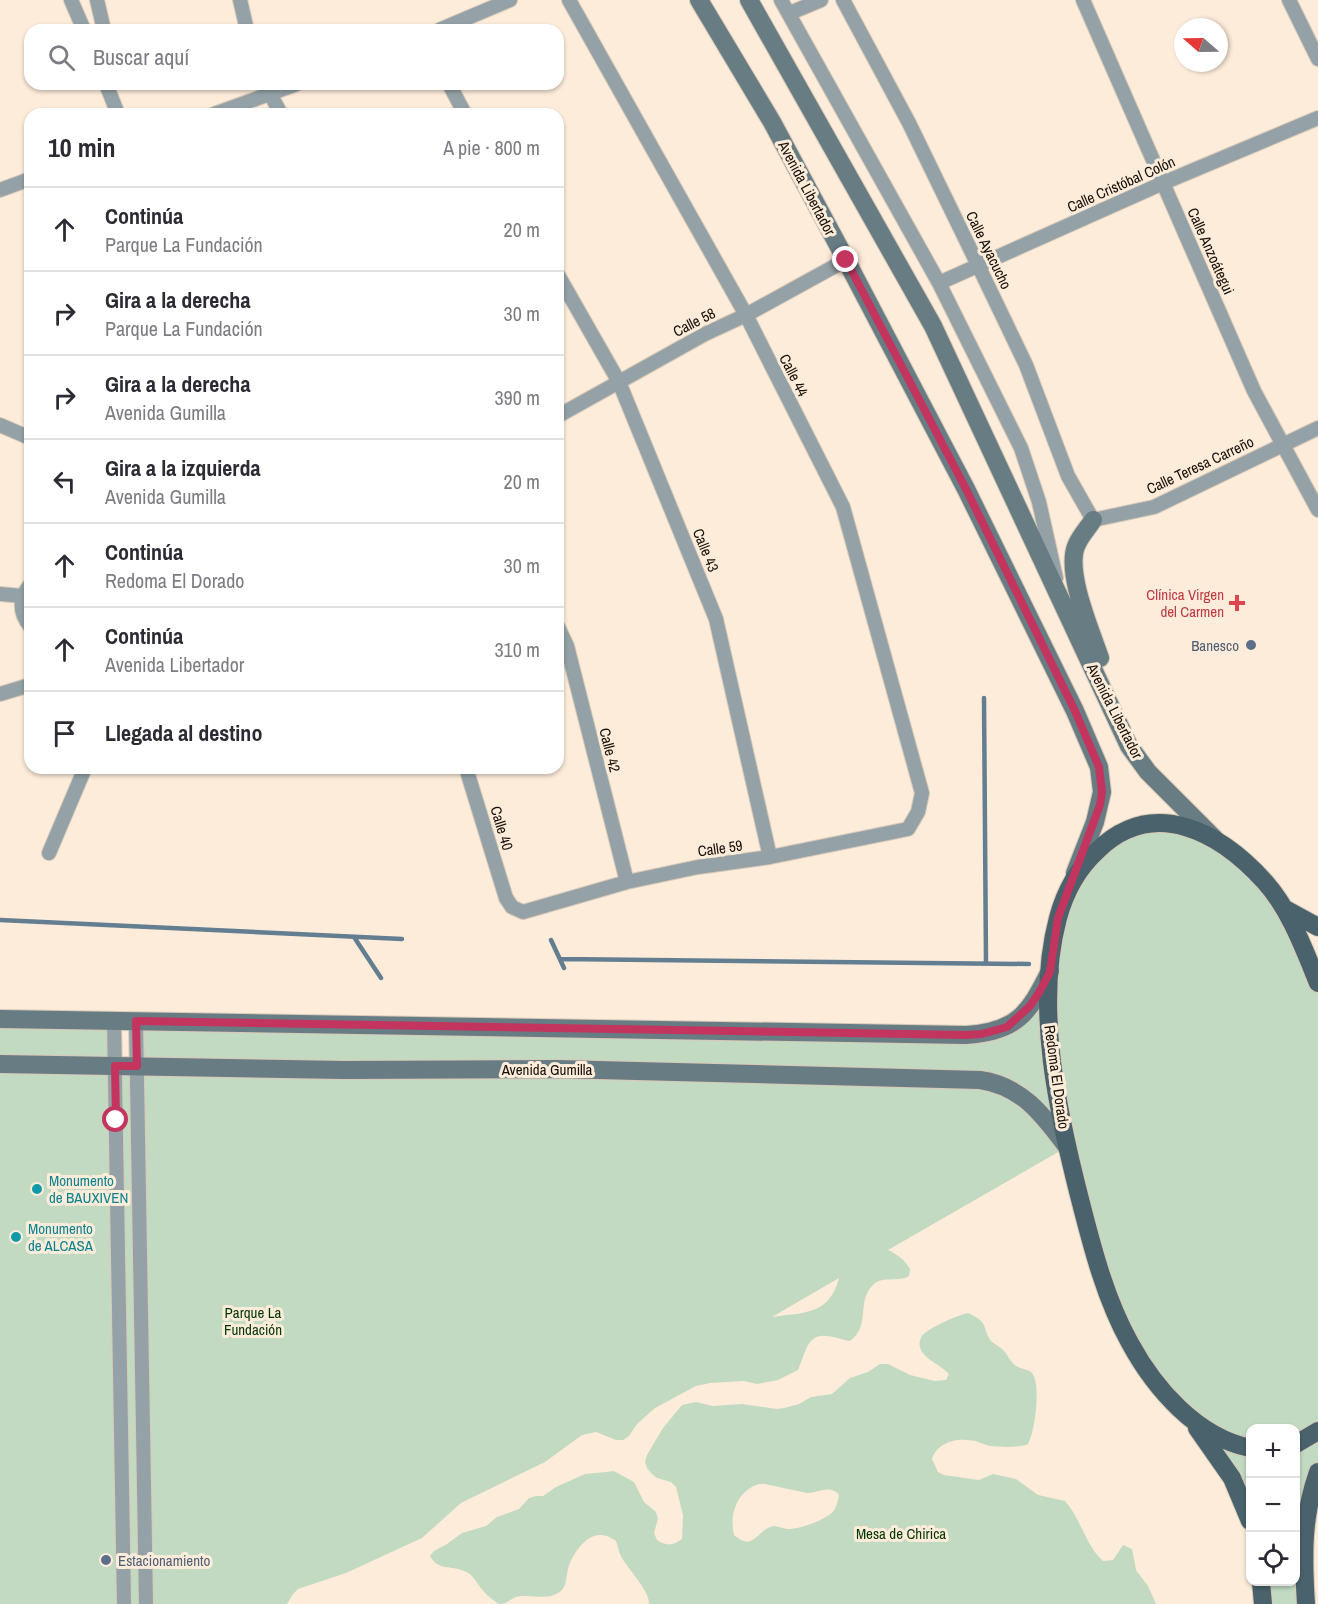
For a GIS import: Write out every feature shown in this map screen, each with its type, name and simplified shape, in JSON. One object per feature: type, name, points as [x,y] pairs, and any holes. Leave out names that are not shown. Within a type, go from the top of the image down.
[{"type":"main road","name":"Redoma El Dorado","points":[[1246,1447],[1214,1435],[1176,1405],[1143,1365],[1116,1315],[1090,1237],[1067,1147],[1052,1056],[1049,1012],[1054,936],[1062,905],[1074,879],[1087,860],[1109,839],[1133,826],[1159,822],[1173,824],[1201,833],[1218,842],[1267,884],[1304,947],[1318,983]]},
{"type":"main road","points":[[1282,907],[1318,927]]},
{"type":"main road","points":[[1176,1405],[1205,1437],[1220,1459],[1240,1493],[1246,1508]]},
{"type":"main road","points":[[1300,1442],[1318,1431]]},
{"type":"main road","points":[[1306,1604],[1304,1529],[1318,1472]]},
{"type":"main road","points":[[1261,1586],[1263,1604]]},
{"type":"street","points":[[71,0],[81,24]]},
{"type":"street","points":[[97,0],[103,24]]},
{"type":"street","points":[[240,0],[246,24]]},
{"type":"street","points":[[453,24],[510,0]]},
{"type":"street","name":"Calle 44","points":[[569,0],[746,315],[843,507],[922,793]]},
{"type":"street","name":"Avenida Libertador","points":[[699,0],[772,122],[846,260],[987,531],[1075,711],[1099,767],[1102,792],[1100,805],[1062,905]]},
{"type":"street","name":"Avenida Libertador","points":[[749,0],[933,326],[1129,746],[1148,772],[1218,842]]},
{"type":"street","name":"Avenida Libertador","points":[[782,0],[939,283],[1022,448],[1039,502],[1059,592]]},
{"type":"street","points":[[790,14],[821,0]]},
{"type":"street","name":"Calle Ayacucho","points":[[843,0],[909,123],[978,265],[1026,365],[1068,476],[1093,520]]},
{"type":"street","name":"Calle Anzoátegui","points":[[1083,0],[1254,391],[1318,510]]},
{"type":"street","points":[[1289,0],[1318,59]]},
{"type":"street","points":[[108,90],[116,108]]},
{"type":"street","points":[[117,90],[122,108]]},
{"type":"street","points":[[227,108],[265,90]]},
{"type":"street","points":[[268,90],[278,108]]},
{"type":"street","points":[[452,90],[462,108]]},
{"type":"street","name":"Calle Cristóbal Colón","points":[[939,283],[1163,183],[1318,118]]},
{"type":"street","points":[[0,190],[24,181]]},
{"type":"street","name":"Calle 58","points":[[564,413],[705,334],[746,315],[846,260]]},
{"type":"street","name":"Calle 43","points":[[564,286],[619,382],[716,619],[770,857]]},
{"type":"street","points":[[0,425],[24,435]]},
{"type":"street","name":"Calle Teresa Carreño","points":[[1093,520],[1154,507],[1318,428]]},
{"type":"street","points":[[1093,520],[1076,545],[1074,575],[1081,605],[1102,662],[1112,707]]},
{"type":"street","points":[[0,594],[24,591]]},
{"type":"street","points":[[24,596],[21,603],[24,617]]},
{"type":"street","name":"Calle 42","points":[[564,640],[627,882]]},
{"type":"street","points":[[0,694],[24,687]]},
{"type":"street","points":[[49,853],[82,774]]},
{"type":"street","name":"Calle 40","points":[[468,774],[506,897]]},
{"type":"street","name":"Calle 59","points":[[506,897],[512,907],[523,912],[627,882],[698,867],[770,857],[908,829],[918,812],[922,793]]},
{"type":"street","points":[[0,1019],[966,1035],[995,1031],[1007,1027],[1018,1019],[1030,1006],[1050,972]]},
{"type":"street","points":[[114,1021],[124,1604]]},
{"type":"street","points":[[136,1021],[146,1604]]},
{"type":"street","name":"Avenida Gumilla","points":[[0,1064],[344,1070],[558,1069],[980,1080],[1001,1085],[1023,1096],[1036,1107],[1067,1147]]},
{"type":"green space","points":[[1147,827],[1199,837],[1264,887],[1300,949],[1318,995],[1318,1426],[1300,1437],[1300,1424],[1246,1424],[1246,1442],[1216,1431],[1162,1383],[1120,1313],[1074,1159],[1053,1012],[1062,919],[1095,858]]},
{"type":"green space","points":[[1040,998],[1059,1123],[1013,1087],[138,1065],[138,1023],[967,1038]]},
{"type":"green space","points":[[0,1021],[113,1022],[114,1064],[0,1062]]},
{"type":"green space","name":"Parque La Fundación","points":[[0,1064],[1001,1085],[1067,1147],[888,1250],[898,1255],[906,1263],[910,1269],[909,1276],[881,1280],[873,1285],[865,1298],[860,1328],[850,1341],[829,1336],[814,1338],[807,1347],[798,1370],[778,1380],[757,1384],[744,1381],[696,1386],[655,1408],[623,1440],[616,1440],[596,1432],[582,1435],[545,1462],[461,1503],[422,1538],[346,1573],[298,1589],[287,1604],[0,1604]],"holes":[[[839,1278],[835,1290],[822,1306],[813,1310],[772,1317]]]},
{"type":"green space","name":"Mesa de Chirica","points":[[968,1313],[979,1319],[991,1341],[1004,1351],[1015,1365],[1031,1372],[1037,1396],[1035,1418],[1028,1444],[1010,1447],[990,1446],[962,1440],[951,1441],[941,1446],[932,1459],[938,1472],[979,1480],[993,1474],[1016,1479],[1038,1495],[1065,1501],[1092,1547],[1103,1561],[1113,1560],[1123,1545],[1132,1549],[1136,1570],[1148,1586],[1156,1604],[649,1604],[646,1592],[623,1560],[615,1540],[607,1536],[596,1535],[585,1541],[576,1552],[561,1591],[544,1597],[516,1597],[499,1604],[485,1593],[470,1574],[459,1569],[441,1566],[430,1556],[462,1533],[486,1526],[497,1517],[519,1509],[529,1498],[543,1496],[556,1487],[585,1474],[614,1471],[634,1482],[644,1502],[656,1512],[658,1519],[654,1533],[657,1540],[666,1544],[676,1543],[682,1539],[683,1515],[676,1487],[671,1482],[652,1474],[645,1462],[663,1428],[682,1405],[696,1402],[713,1406],[742,1404],[784,1408],[799,1404],[811,1397],[832,1394],[850,1378],[868,1372],[880,1364],[888,1364],[910,1375],[935,1381],[946,1380],[949,1374],[923,1353],[920,1339],[930,1329]],"holes":[[[765,1484],[807,1493],[832,1490],[839,1495],[835,1509],[820,1520],[793,1529],[774,1526],[763,1531],[751,1541],[741,1540],[734,1535],[733,1519],[736,1504],[751,1487]]]},
{"type":"green space","points":[[1318,1433],[1318,1467],[1305,1604],[1263,1604],[1261,1586],[1300,1586],[1300,1443]]},
{"type":"green space","points":[[1214,1436],[1246,1448],[1246,1509]]},
{"type":"waterway","points":[[984,698],[986,963]]},
{"type":"waterway","points":[[0,920],[402,939]]},
{"type":"waterway","points":[[354,937],[381,978]]},
{"type":"waterway","points":[[551,940],[564,968]]},
{"type":"waterway","points":[[560,959],[1029,964]]},
{"type":"place","name":"Clínica Virgen del Carmen","points":[[1237,603]]},
{"type":"place","name":"Banesco","points":[[1251,645]]},
{"type":"place","name":"Monumento de BAUXIVEN","points":[[37,1189]]},
{"type":"place","name":"Monumento de ALCASA","points":[[16,1237]]},
{"type":"place","name":"Estacionamiento","points":[[106,1560]]},
{"type":"route","points":[[116,1120],[115,1066],[137,1066],[136,1021],[966,1035],[982,1034],[1007,1027],[1030,1006],[1050,972],[1058,918],[1100,805],[1102,792],[1099,767],[1075,711],[966,489],[846,260]]}]
